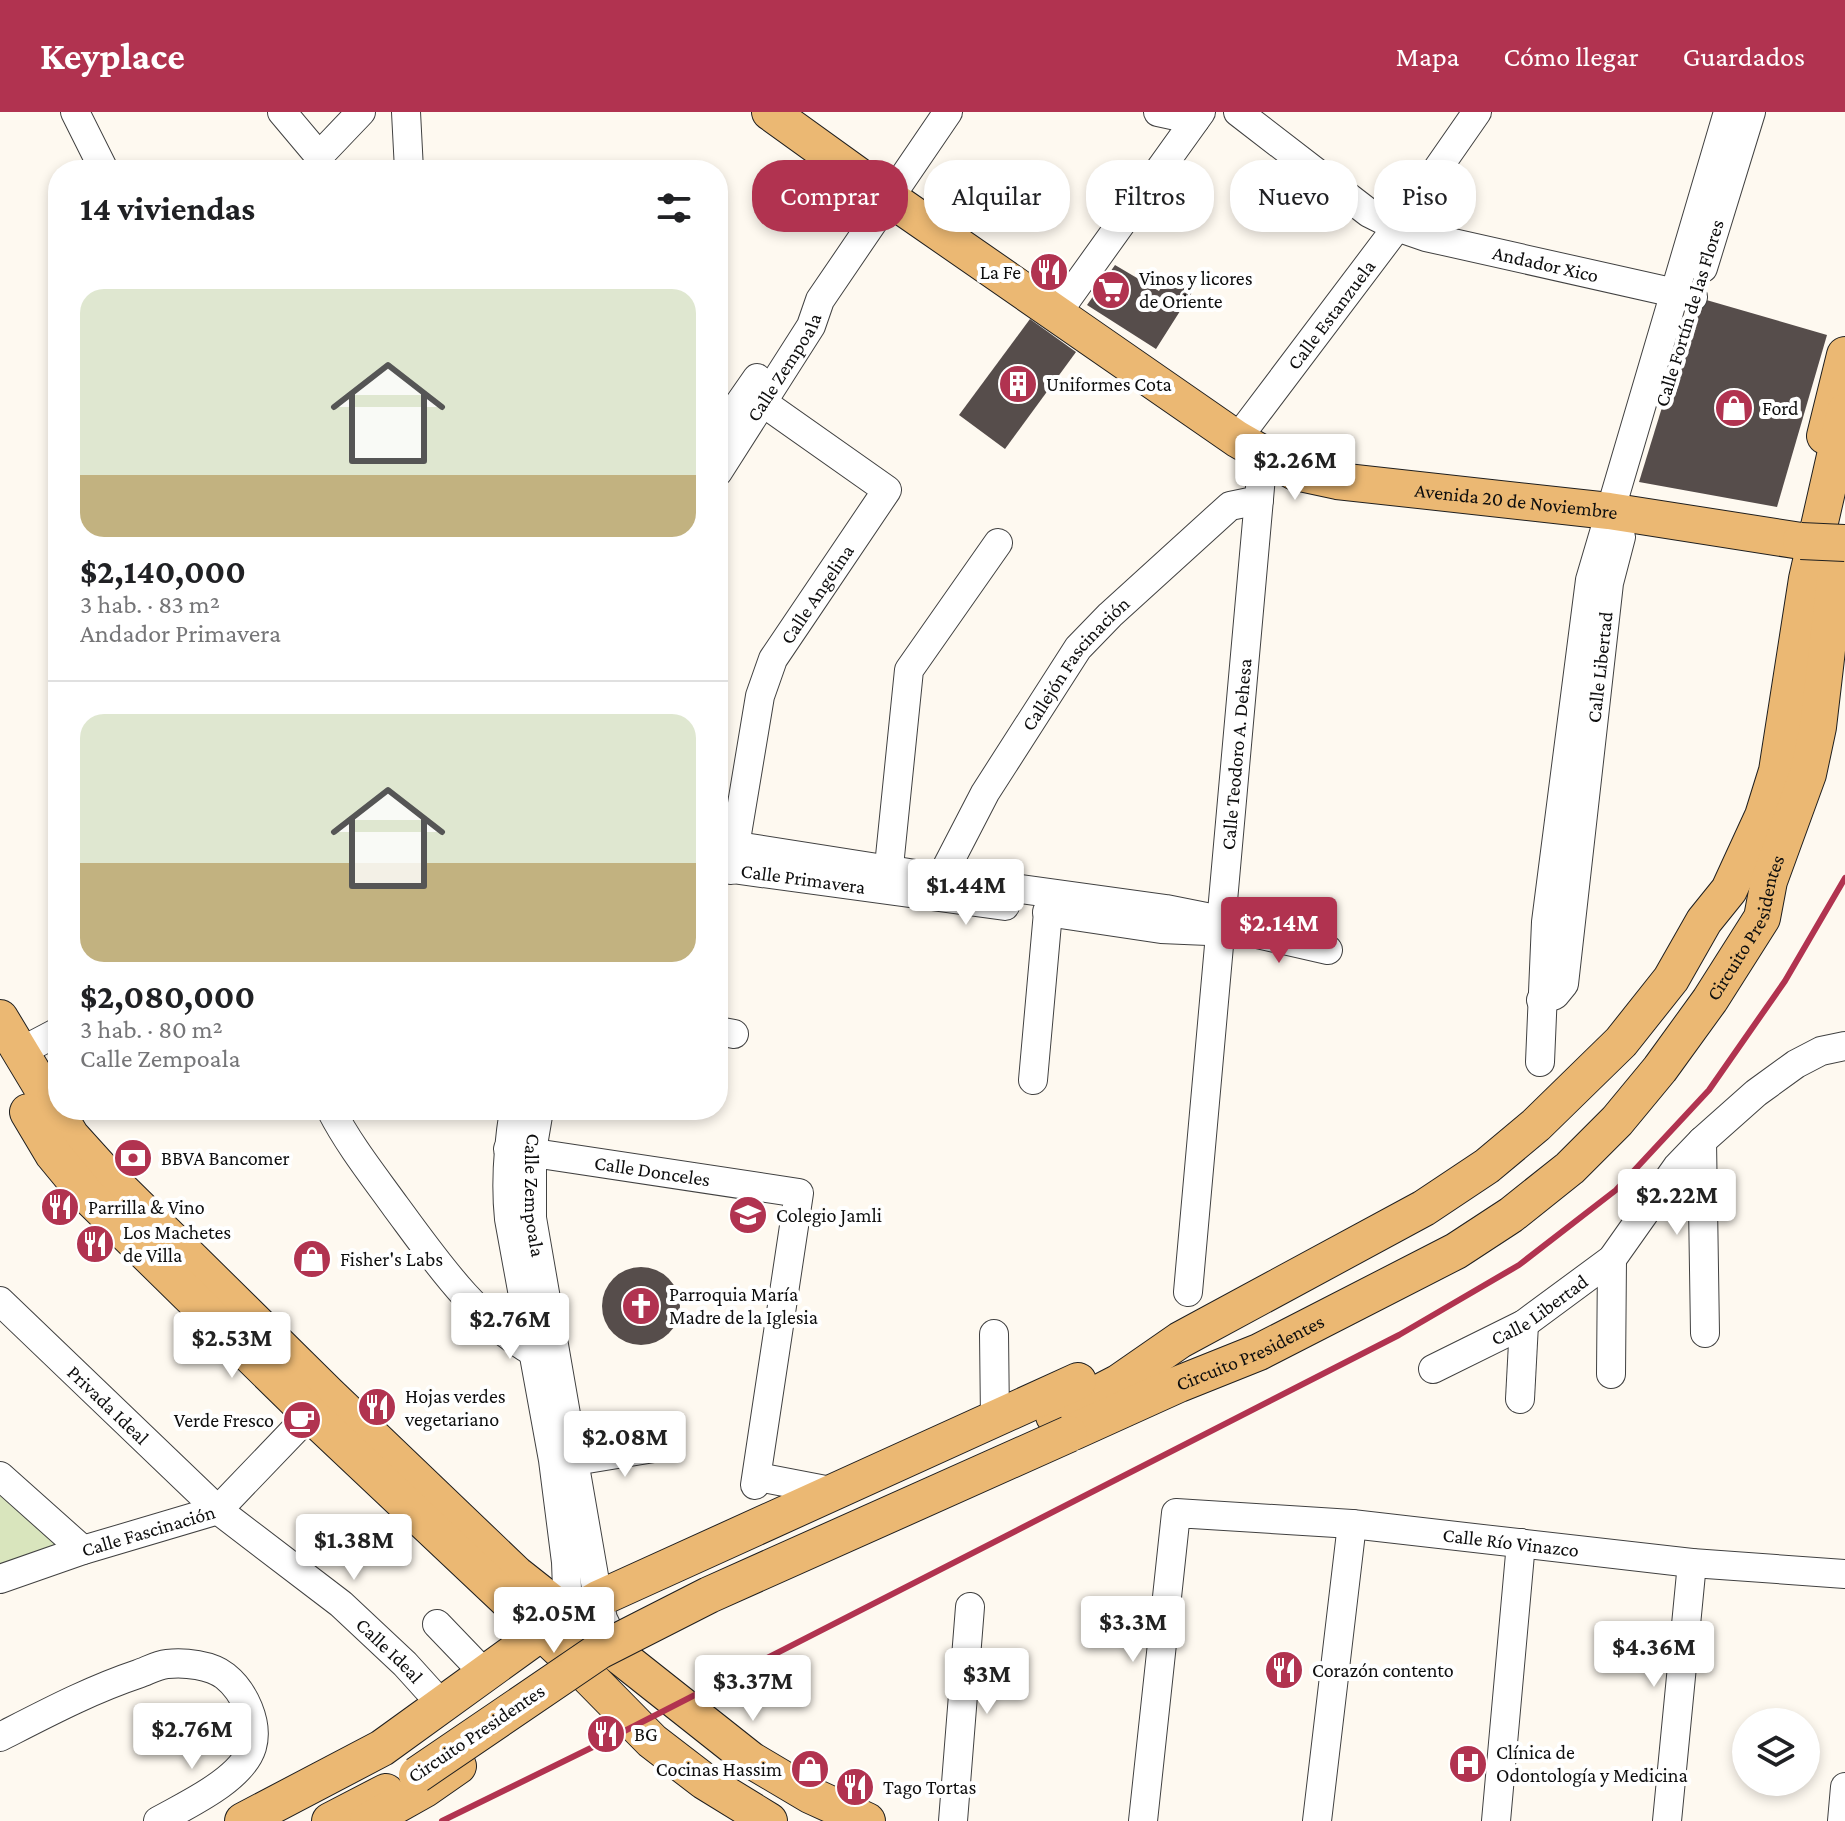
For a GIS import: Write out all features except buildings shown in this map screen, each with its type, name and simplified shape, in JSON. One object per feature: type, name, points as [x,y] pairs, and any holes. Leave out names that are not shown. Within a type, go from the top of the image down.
[{"type":"main road","name":"Avenida 20 de Noviembre","points":[[770,112],[837,160]]},
{"type":"main road","name":"Avenida 20 de Noviembre","points":[[908,211],[1250,446],[1295,472],[1337,481],[1618,513],[1798,541],[1845,544]]},
{"type":"main road","points":[[1704,921],[1715,879],[1743,815],[1758,763],[1786,576],[1798,541],[1845,355]]},
{"type":"main road","points":[[1821,580],[1845,412]]},
{"type":"main road","points":[[1821,580],[1845,544]]},
{"type":"main road","name":"Circuito Presidentes","points":[[330,1821],[410,1766],[623,1638],[1061,1425],[1259,1352],[1456,1251],[1511,1215],[1570,1168],[1617,1121],[1660,1069],[1710,1000],[1762,918],[1769,881],[1811,762],[1818,727],[1821,580]]},
{"type":"main road","name":"Circuito Presidentes","points":[[1061,1425],[1180,1340],[1424,1208],[1487,1166],[1536,1125],[1621,1042],[1671,979],[1704,921],[1729,890],[1763,816],[1777,771],[1821,580]]},
{"type":"main road","points":[[1762,918],[1789,888],[1830,779],[1840,725],[1845,671]]},
{"type":"main road","points":[[0,1018],[10,1058],[53,1154],[86,1194],[310,1414],[454,1532],[569,1616],[751,1760],[810,1795],[867,1821]]},
{"type":"main road","points":[[10,1058],[48,1107]]},
{"type":"main road","points":[[58,1120],[109,1178],[328,1394],[454,1532]]},
{"type":"main road","points":[[243,1821],[382,1748],[569,1616],[1110,1366],[1180,1340]]},
{"type":"main road","points":[[368,1821],[425,1789],[528,1715],[621,1656],[760,1586],[1191,1401],[1259,1352]]},
{"type":"main road","points":[[735,1537],[730,1545],[728,1565],[740,1581],[760,1586]]},
{"type":"main road","points":[[569,1616],[589,1677],[652,1741],[704,1781],[762,1819]]},
{"type":"main road","points":[[491,1670],[514,1678],[526,1696],[528,1715]]},
{"type":"main road","name":"Circuito Presidentes","points":[[282,1821],[410,1766]]},
{"type":"street","points":[[75,112],[99,160]]},
{"type":"street","points":[[282,112],[317,160]]},
{"type":"street","points":[[321,160],[361,112]]},
{"type":"street","points":[[406,112],[408,160]]},
{"type":"street","name":"Calle Zempoala","points":[[908,169],[948,112]]},
{"type":"street","points":[[1057,313],[1198,116],[1158,112]]},
{"type":"street","name":"Andador Xico","points":[[1238,112],[1374,216]]},
{"type":"street","name":"Calle Estanzuela","points":[[1444,160],[1477,112]]},
{"type":"street","name":"Calle Fortín de las Flores","points":[[1685,295],[1728,112]]},
{"type":"street","name":"Calle Fortín de las Flores","points":[[1618,513],[1685,295],[1751,112]]},
{"type":"street","name":"Calle Zempoala","points":[[728,425],[756,398],[811,326],[820,300],[865,232]]},
{"type":"street","name":"Calle Estanzuela","points":[[1250,446],[1394,232]]},
{"type":"street","name":"Andador Xico","points":[[1412,232],[1685,295]]},
{"type":"street","name":"Calle Zempoala","points":[[728,453],[756,398]]},
{"type":"street","name":"Calle Angelina","points":[[728,843],[760,696],[773,659],[887,490],[756,398]]},
{"type":"street","name":"Calle Teodoro A. Dehesa","points":[[1188,1292],[1227,927],[1259,500],[1250,446]]},
{"type":"street","name":"Callejón Fascinación","points":[[941,878],[985,793],[1078,648],[1230,506],[1259,500]]},
{"type":"street","name":"Calle Libertad","points":[[1540,1062],[1546,922],[1600,581],[1618,513]]},
{"type":"street","points":[[887,880],[909,670],[998,543]]},
{"type":"street","name":"Calle Primavera","points":[[728,857],[887,880],[1048,912],[1161,929],[1227,927]]},
{"type":"street","name":"Calle Primavera","points":[[887,880],[941,878],[1166,909],[1227,927]]},
{"type":"street","points":[[1033,1080],[1048,912]]},
{"type":"street","points":[[1227,927],[1328,950]]},
{"type":"street","points":[[10,1058],[48,1037]]},
{"type":"street","name":"Calle Libertad","points":[[1433,1369],[1524,1324],[1612,1259],[1677,1167],[1702,1141],[1756,1093],[1796,1064],[1821,1051],[1845,1046]]},
{"type":"street","points":[[336,1120],[345,1137],[438,1264],[489,1322],[545,1351]]},
{"type":"street","name":"Calle Zempoala","points":[[516,1120],[532,1218],[569,1616]]},
{"type":"street","name":"Calle Zempoala","points":[[520,1150],[534,1120]]},
{"type":"street","points":[[1702,1141],[1705,1333]]},
{"type":"street","name":"Calle Donceles","points":[[520,1150],[799,1193],[757,1481],[836,1492]]},
{"type":"street","points":[[1611,1374],[1612,1259]]},
{"type":"street","name":"Privada Ideal","points":[[0,1301],[218,1510]]},
{"type":"street","points":[[1520,1399],[1524,1324]]},
{"type":"street","points":[[994,1334],[995,1419]]},
{"type":"street","name":"Calle Zempoala","points":[[545,1351],[575,1461],[569,1616]]},
{"type":"street","name":"Calle Fascinación","points":[[0,1579],[83,1550],[218,1510],[310,1414]]},
{"type":"street","points":[[575,1461],[666,1446]]},
{"type":"street","points":[[0,1476],[83,1550]]},
{"type":"street","name":"Calle Ideal","points":[[218,1510],[341,1604],[405,1664],[443,1706]]},
{"type":"street","name":"Calle Río Vinazco","points":[[1143,1821],[1176,1513],[1352,1524],[1692,1563],[1845,1574]]},
{"type":"street","points":[[1317,1821],[1352,1524]]},
{"type":"street","points":[[1496,1821],[1521,1543]]},
{"type":"street","points":[[1667,1821],[1692,1563]]},
{"type":"street","points":[[953,1821],[970,1607]]},
{"type":"street","points":[[437,1624],[491,1670]]},
{"type":"street","points":[[0,1737],[101,1686],[166,1664],[198,1665],[225,1676],[244,1699],[252,1720],[252,1747],[238,1769],[212,1790],[158,1821]]},
{"type":"street","points":[[1842,1821],[1845,1787]]},
{"type":"green space","points":[[0,1476],[79,1546],[0,1579]]},
{"type":"railway","points":[[442,1821],[601,1743],[1399,1335],[1519,1265],[1616,1190],[1709,1090],[1785,981],[1845,878]]},
{"type":"place","name":"La Fe","points":[[1049,272]]},
{"type":"place","name":"Vinos y licores de Oriente","points":[[1111,290]]},
{"type":"place","name":"Uniformes Cota","points":[[1018,384]]},
{"type":"place","name":"Ford","points":[[1734,408]]},
{"type":"place","name":"BBVA Bancomer","points":[[133,1158]]},
{"type":"place","name":"Parrilla & Vino","points":[[60,1207]]},
{"type":"place","name":"Colegio Jamli","points":[[748,1215]]},
{"type":"place","name":"Los Machetes de Villa","points":[[95,1244]]},
{"type":"place","name":"Fisher's Labs","points":[[312,1259]]},
{"type":"place","name":"Parroquia María Madre de la Iglesia","points":[[641,1306]]},
{"type":"place","name":"Hojas verdes vegetariano","points":[[377,1407]]},
{"type":"place","name":"Verde Fresco","points":[[302,1420]]},
{"type":"place","name":"Corazón contento","points":[[1284,1670]]},
{"type":"place","name":"BG","points":[[606,1734]]},
{"type":"place","name":"Clínica de Odontología y Medicina","points":[[1468,1764]]},
{"type":"place","name":"Cocinas Hassim","points":[[810,1769]]},
{"type":"place","name":"Tago Tortas","points":[[855,1787]]}]
